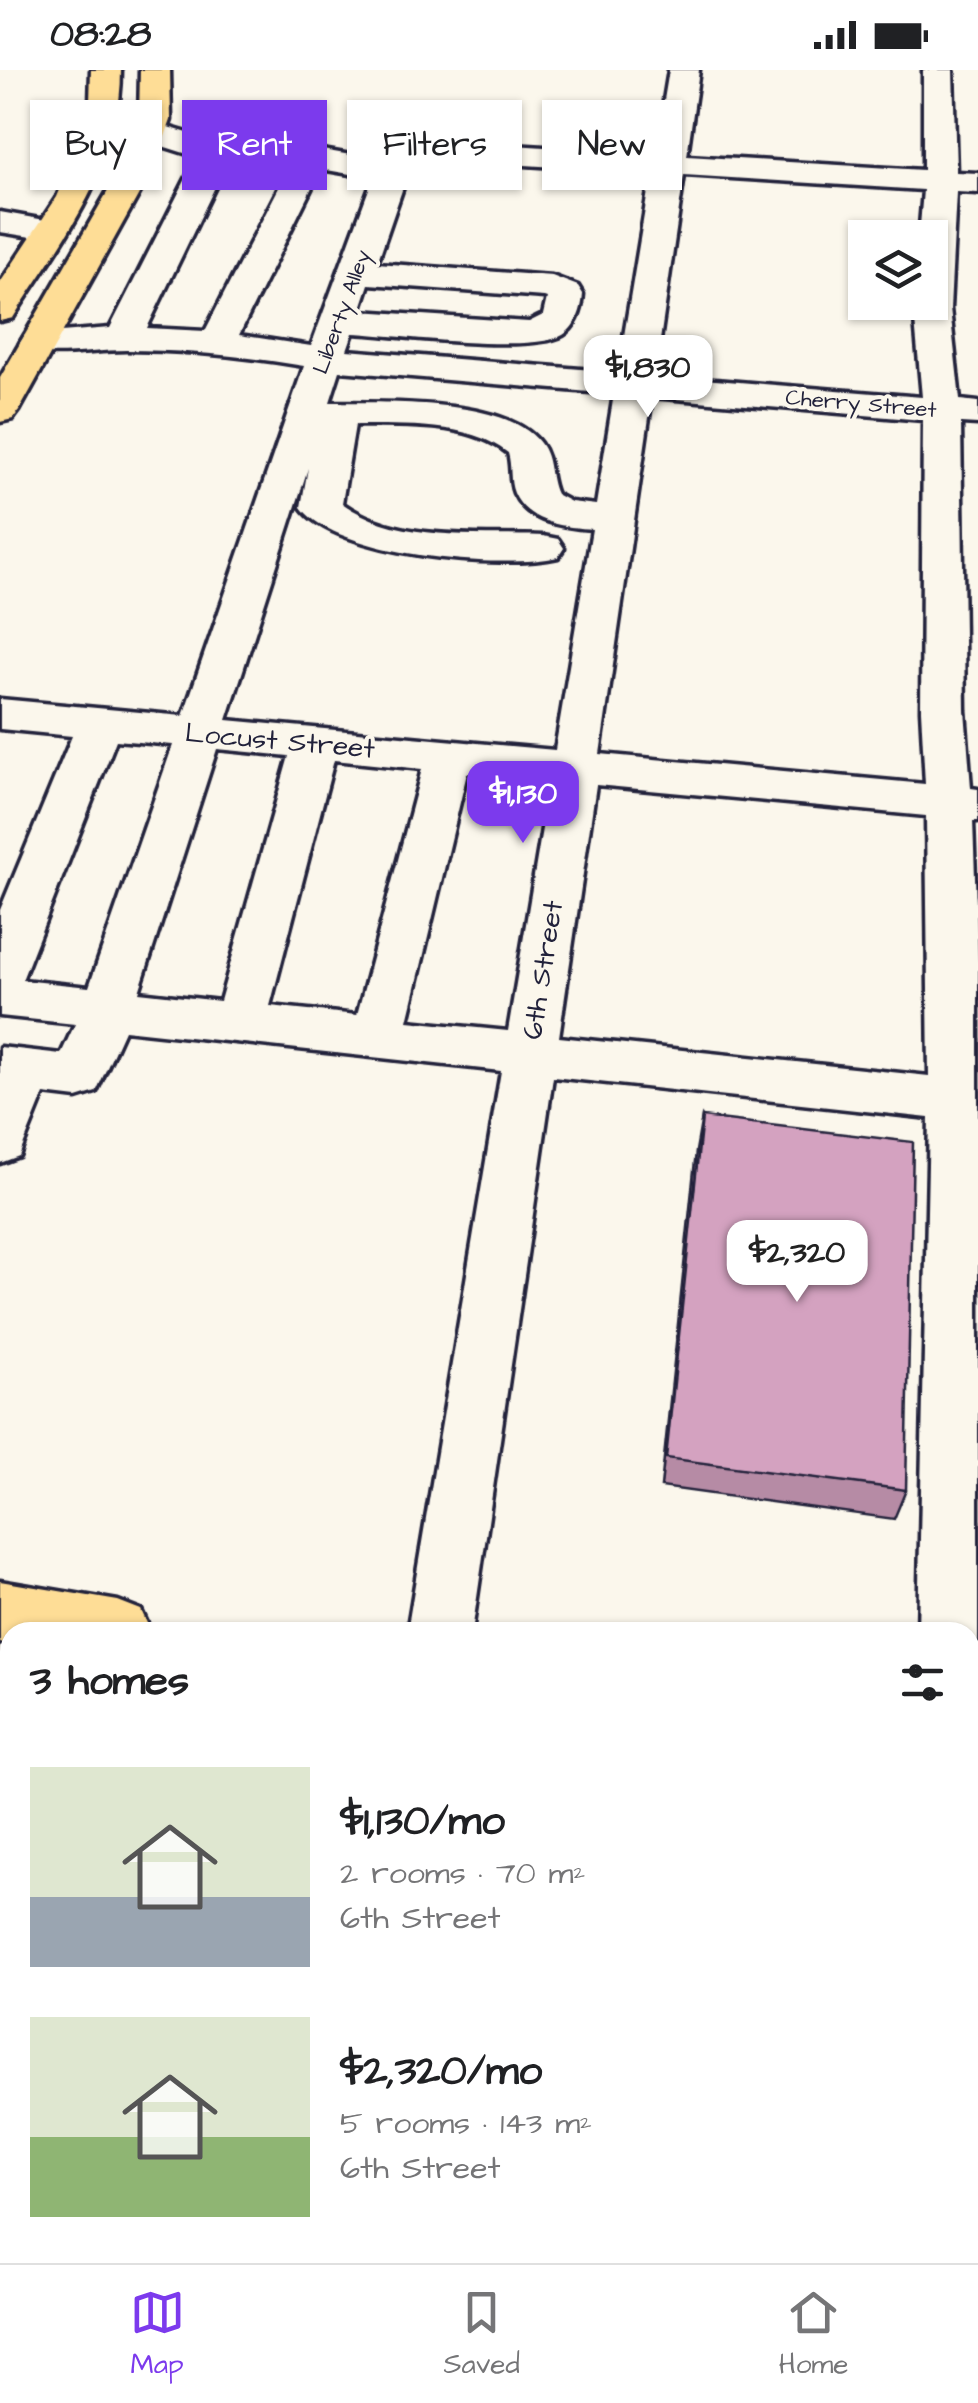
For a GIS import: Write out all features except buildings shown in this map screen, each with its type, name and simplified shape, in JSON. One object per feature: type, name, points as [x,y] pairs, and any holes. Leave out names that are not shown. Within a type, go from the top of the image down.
[{"type":"main road","points":[[0,310],[95,158],[109,104],[106,70]]},
{"type":"main road","points":[[155,70],[156,100]]},
{"type":"main road","points":[[0,411],[125,190]]},
{"type":"main road","points":[[0,342],[38,343]]},
{"type":"main road","points":[[0,1612],[59,1622]]},
{"type":"street","name":"6th Street","points":[[680,100],[684,70]]},
{"type":"street","points":[[938,70],[959,182],[932,309],[960,412],[943,710],[964,804],[967,1101],[951,1622]]},
{"type":"street","points":[[682,165],[959,182]]},
{"type":"street","points":[[124,337],[197,190]]},
{"type":"street","points":[[218,341],[295,190]]},
{"type":"street","name":"Liberty Alley","points":[[12,1070],[78,1076],[108,1008],[203,734],[322,413],[324,359],[386,190]]},
{"type":"street","name":"6th Street","points":[[442,1622],[668,190]]},
{"type":"street","points":[[0,222],[50,230]]},
{"type":"street","points":[[338,320],[529,333],[550,331],[558,324],[566,300],[565,294],[552,288],[356,272]]},
{"type":"street","name":"Cherry Street","points":[[38,343],[124,337],[218,341],[324,359],[960,412]]},
{"type":"street","points":[[543,548],[415,540],[354,530],[333,518],[321,507],[322,413],[412,416],[484,425],[519,442],[531,458],[530,484],[541,502],[563,514],[614,518]]},
{"type":"street","points":[[541,502],[536,527],[543,548],[557,562],[606,575]]},
{"type":"street","name":"Locust Street","points":[[0,714],[964,804]]},
{"type":"street","points":[[0,974],[100,724]]},
{"type":"street","points":[[240,1022],[315,744]]},
{"type":"street","points":[[378,1036],[448,756]]},
{"type":"street","points":[[0,997],[967,1101]]},
{"type":"street","points":[[0,1141],[12,1070]]}]
